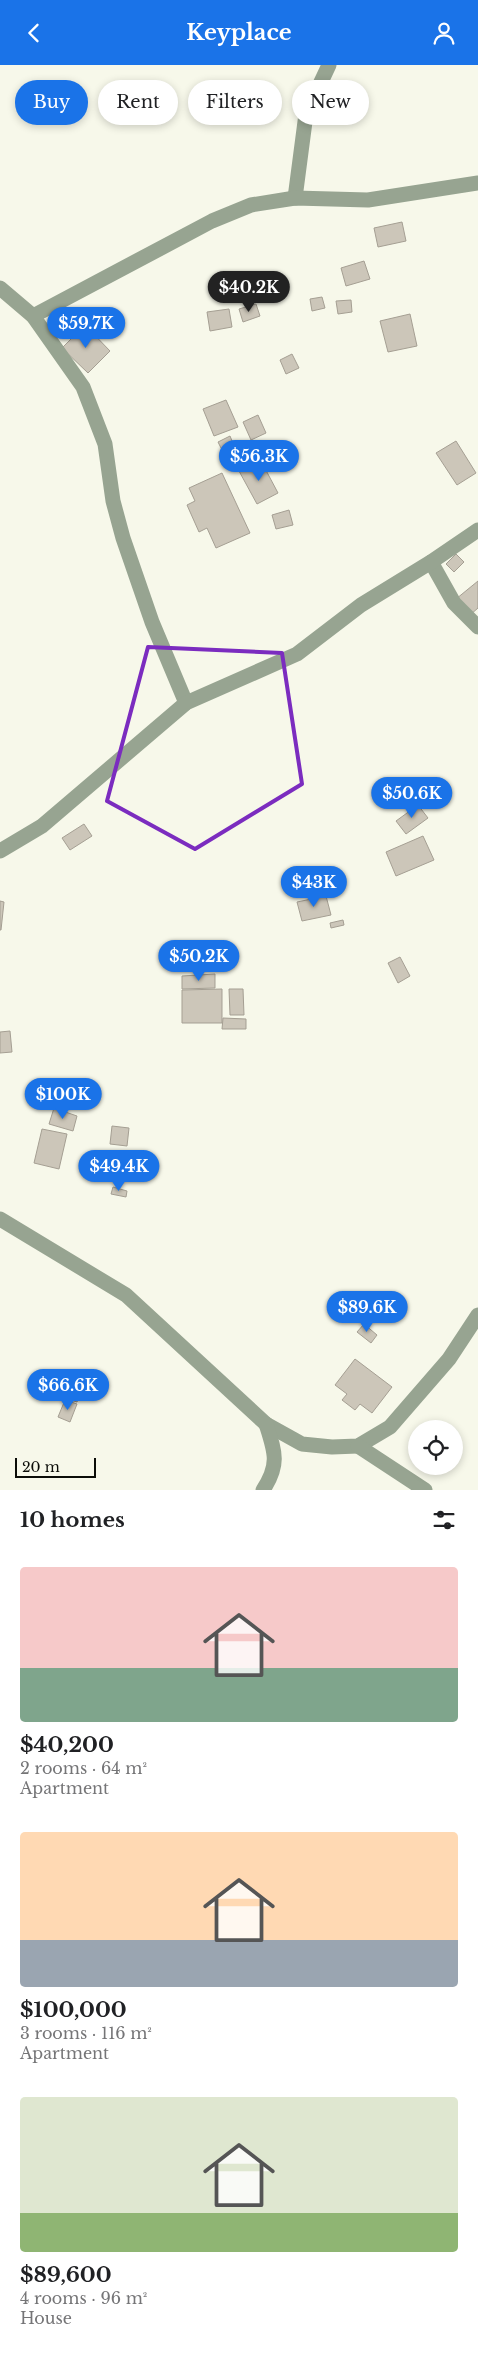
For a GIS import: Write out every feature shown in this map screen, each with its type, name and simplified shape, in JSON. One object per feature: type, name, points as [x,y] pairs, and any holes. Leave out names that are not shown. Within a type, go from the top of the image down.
[{"type":"street","points":[[295,198],[306,114],[329,65]]},
{"type":"street","points":[[33,316],[212,221],[251,205],[295,198],[368,201],[478,183]]},
{"type":"street","points":[[0,288],[33,316],[83,387],[105,444],[114,501],[123,538],[152,622],[186,703]]},
{"type":"street","points":[[0,851],[42,826],[186,703],[297,653],[361,605],[431,562],[478,530]]},
{"type":"street","points":[[431,562],[454,603],[478,627]]},
{"type":"street","points":[[0,1219],[126,1295],[266,1424],[302,1444],[332,1447],[358,1446],[390,1427],[449,1359],[478,1315]]},
{"type":"street","points":[[263,1490],[273,1475],[276,1453],[266,1424]]},
{"type":"street","points":[[358,1446],[425,1490]]},
{"type":"highlighted area","points":[[148,647],[282,653],[302,784],[195,849],[107,801]]},
{"type":"building","points":[[402,222],[406,241],[378,247],[374,228]]},
{"type":"building","points":[[364,261],[370,279],[346,286],[341,268]]},
{"type":"building","points":[[277,281],[278,288],[271,289],[270,283]]},
{"type":"building","points":[[322,297],[325,308],[312,311],[310,299]]},
{"type":"building","points":[[351,300],[352,312],[338,314],[336,301]]},
{"type":"building","points":[[256,304],[260,316],[243,322],[239,309]]},
{"type":"building","points":[[229,309],[232,327],[210,331],[207,312]]},
{"type":"building","points":[[410,314],[417,346],[388,352],[380,321]]},
{"type":"building","points":[[85,325],[110,351],[88,373],[62,348]]},
{"type":"building","points":[[292,354],[299,368],[286,374],[280,360]]},
{"type":"building","points":[[226,400],[238,427],[214,436],[203,409]]},
{"type":"building","points":[[258,415],[266,433],[251,440],[243,422]]},
{"type":"building","points":[[230,436],[235,448],[224,454],[218,442]]},
{"type":"building","points":[[456,441],[476,473],[457,485],[436,453]]},
{"type":"building","points":[[260,459],[278,493],[257,504],[239,471]]},
{"type":"building","points":[[222,473],[250,533],[216,548],[207,528],[199,532],[187,505],[195,501],[189,488]]},
{"type":"building","points":[[289,510],[293,525],[276,529],[272,515]]},
{"type":"building","points":[[456,554],[464,562],[454,572],[446,564]]},
{"type":"building","points":[[478,581],[478,608],[470,615],[456,599]]},
{"type":"building","points":[[418,805],[428,818],[406,834],[396,821]]},
{"type":"building","points":[[84,824],[92,836],[70,850],[62,838]]},
{"type":"building","points":[[423,836],[434,860],[396,876],[386,852]]},
{"type":"building","points":[[326,896],[331,915],[302,921],[297,902]]},
{"type":"building","points":[[0,901],[4,902],[1,930],[0,930]]},
{"type":"building","points":[[343,920],[344,925],[331,928],[330,923]]},
{"type":"building","points":[[400,957],[410,976],[398,983],[388,963]]},
{"type":"building","points":[[215,974],[215,988],[182,989],[182,976]]},
{"type":"building","points":[[222,989],[222,1023],[182,1023],[182,990]]},
{"type":"building","points":[[229,989],[243,989],[244,1015],[230,1015]]},
{"type":"building","points":[[223,1018],[246,1019],[246,1029],[222,1029]]},
{"type":"building","points":[[10,1031],[12,1052],[0,1053],[0,1032]]},
{"type":"building","points":[[54,1108],[77,1116],[73,1131],[49,1124]]},
{"type":"building","points":[[112,1126],[129,1128],[127,1146],[110,1144]]},
{"type":"building","points":[[42,1129],[67,1134],[59,1169],[34,1163]]},
{"type":"building","points":[[113,1187],[127,1191],[126,1197],[111,1194]]},
{"type":"building","points":[[364,1324],[377,1335],[371,1343],[357,1332]]},
{"type":"building","points":[[355,1359],[392,1387],[372,1413],[360,1404],[355,1410],[342,1400],[347,1394],[335,1385]]},
{"type":"building","points":[[54,1379],[82,1388],[77,1402],[49,1393]]},
{"type":"building","points":[[65,1400],[77,1404],[70,1422],[58,1417]]}]
